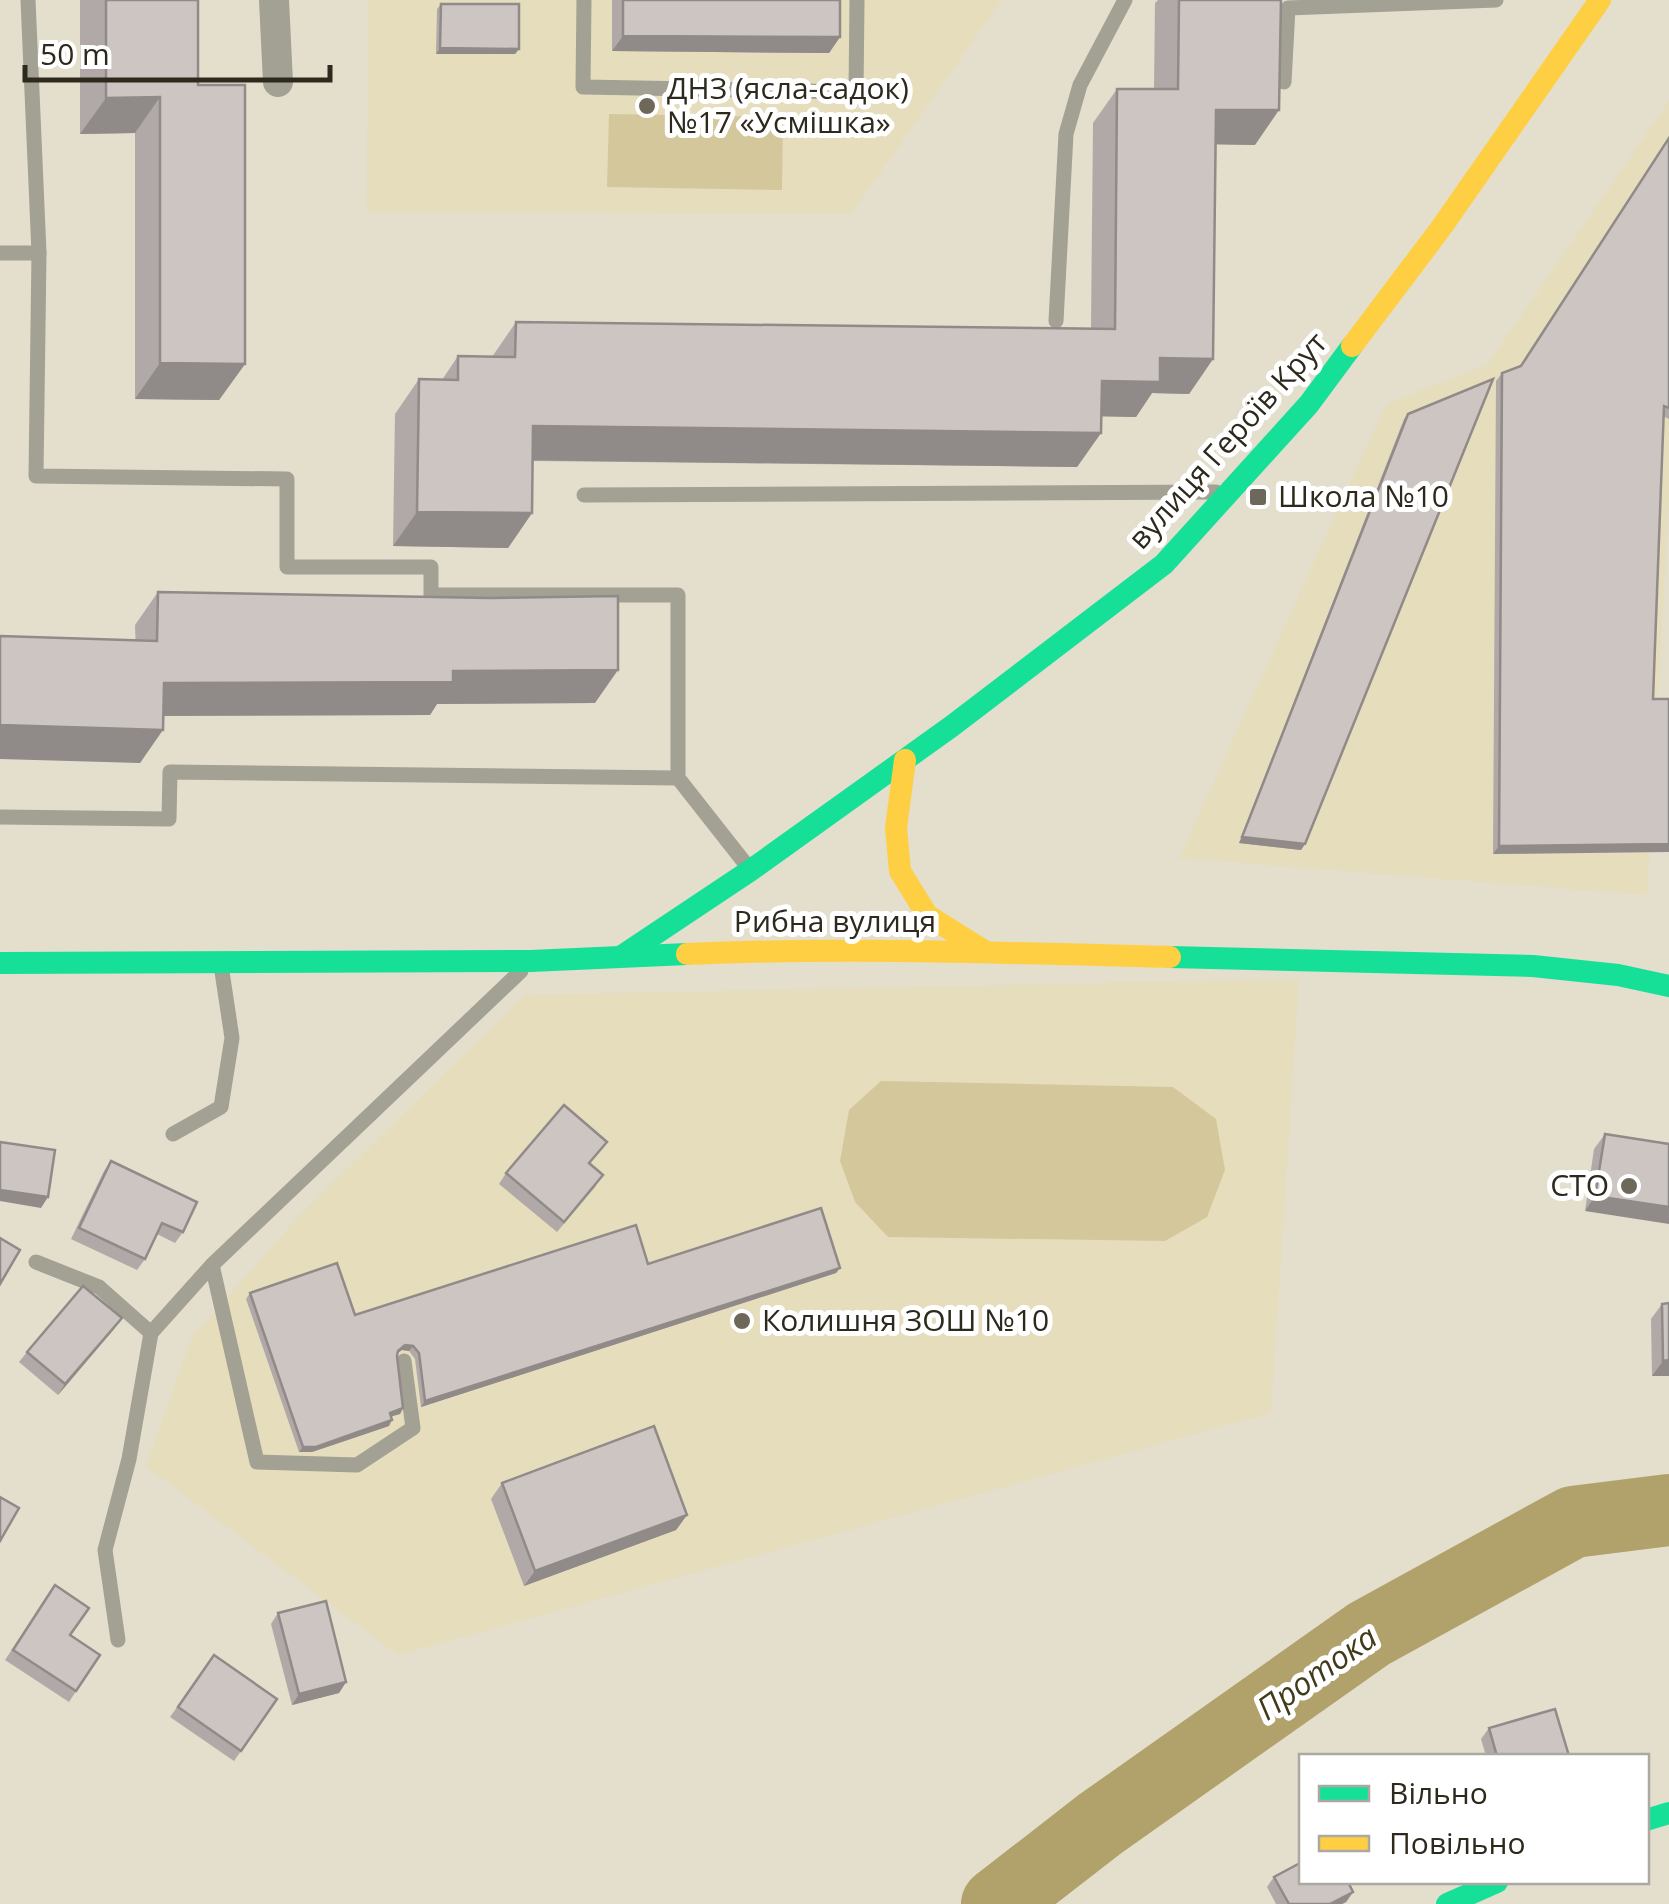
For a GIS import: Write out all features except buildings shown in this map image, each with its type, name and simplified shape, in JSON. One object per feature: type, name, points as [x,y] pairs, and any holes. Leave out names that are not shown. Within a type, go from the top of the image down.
[{"type":"street","points":[[274,0],[278,82]]},
{"type":"street","name":"вулиця Героїв Крут","points":[[620,956],[751,870],[952,726],[1164,564],[1310,404],[1441,228],[1600,0]]},
{"type":"street","points":[[904,760],[896,828],[900,871],[927,915],[986,952]]},
{"type":"street","name":"Рибна вулиця","points":[[0,963],[531,962],[754,951],[986,952],[1532,966],[1642,978],[1669,986]]},
{"type":"street","points":[[1447,1904],[1492,1884]]},
{"type":"lane","points":[[28,0],[39,253],[36,476],[287,479],[287,567],[431,567],[432,594],[678,595],[678,778],[751,870]]},
{"type":"lane","points":[[584,0],[583,87],[856,92],[857,0]]},
{"type":"lane","points":[[1056,321],[1066,134],[1080,85],[1125,0]]},
{"type":"lane","points":[[1284,82],[1288,8],[1496,0]]},
{"type":"lane","points":[[0,252],[39,253]]},
{"type":"lane","points":[[584,495],[1230,492]]},
{"type":"lane","points":[[0,816],[169,818],[170,772],[678,778]]},
{"type":"lane","points":[[173,1134],[221,1107],[232,1038],[220,961]]},
{"type":"lane","points":[[118,1640],[105,1550],[129,1460],[151,1333],[212,1265],[531,962]]},
{"type":"lane","points":[[36,1262],[99,1286],[151,1333]]},
{"type":"lane","points":[[212,1265],[257,1462],[356,1465],[413,1428],[404,1360]]},
{"type":"shaded area","name":"ДНЗ (ясла-садок) №17 «Усмішка»","points":[[368,0],[1002,0],[851,214],[367,212]]},
{"type":"shaded area","points":[[1669,101],[1669,499],[1647,895],[1179,858],[1386,404],[1487,365]]},
{"type":"shaded area","points":[[609,114],[783,117],[782,190],[607,187]]},
{"type":"shaded area","name":"Колишня ЗОШ №10","points":[[1299,979],[1271,1413],[398,1655],[146,1466],[192,1337],[299,1216],[525,995]]},
{"type":"shaded area","points":[[881,1081],[1173,1087],[1216,1119],[1225,1170],[1207,1217],[1165,1241],[888,1237],[855,1202],[840,1161],[849,1110]]},
{"type":"waterway","name":"Протока","points":[[997,1904],[1100,1824],[1369,1634],[1573,1522],[1669,1510]]},
{"type":"traffic: fast","points":[[622,956],[751,870],[952,726],[1164,564],[1309,404],[1352,346]]},
{"type":"traffic: fast","points":[[0,963],[531,961],[687,954]]},
{"type":"traffic: fast","points":[[1170,957],[1533,966],[1618,975],[1669,986]]},
{"type":"traffic: fast","points":[[1649,1819],[1669,1813]]},
{"type":"traffic: fast","points":[[1447,1904],[1492,1884]]},
{"type":"traffic: slow","points":[[1352,346],[1441,228],[1600,0]]},
{"type":"traffic: slow","points":[[905,760],[896,828],[900,871],[927,915],[986,952]]},
{"type":"traffic: slow","points":[[687,954],[868,951],[1170,957]]},
{"type":"place","name":"ДНЗ (ясла-садок) №17 «Усмішка»","points":[[647,106]]},
{"type":"place","name":"Школа №10","points":[[1258,497]]},
{"type":"place","name":"СТО","points":[[1629,1186]]},
{"type":"place","name":"Колишня ЗОШ №10","points":[[742,1321]]}]
